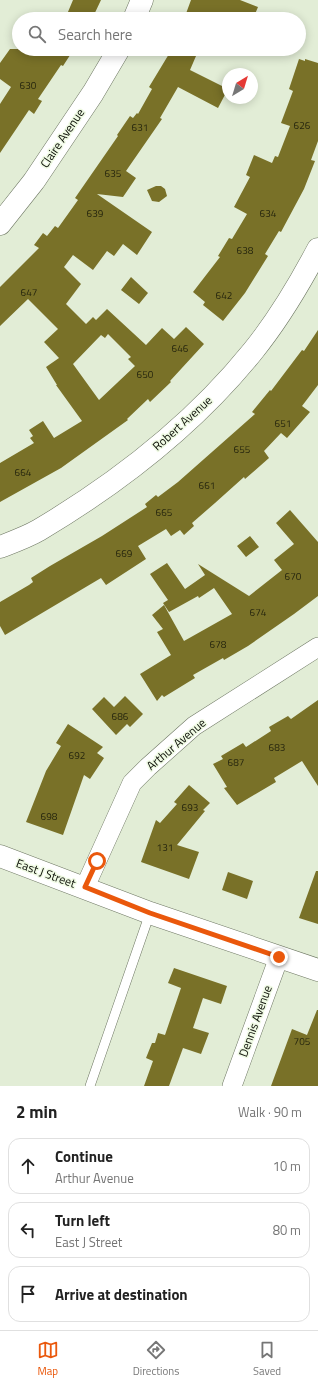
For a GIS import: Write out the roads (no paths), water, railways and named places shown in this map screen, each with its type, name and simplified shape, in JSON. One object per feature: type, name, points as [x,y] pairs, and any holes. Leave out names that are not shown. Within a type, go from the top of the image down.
[{"type":"street","points":[[137,12],[142,0]]},
{"type":"street","name":"Claire Avenue","points":[[0,224],[34,181],[93,93],[115,56]]},
{"type":"street","name":"Robert Avenue","points":[[0,547],[37,530],[117,478],[161,444],[203,406],[253,351],[297,289],[318,249]]},
{"type":"street","name":"Arthur Avenue","points":[[85,887],[132,783],[148,766],[194,726],[318,648]]},
{"type":"street","name":"East J Street","points":[[0,856],[85,887],[150,913],[318,970]]},
{"type":"street","name":"Dennis Avenue","points":[[232,1086],[279,957]]},
{"type":"lane","points":[[90,1086],[150,913]]}]
